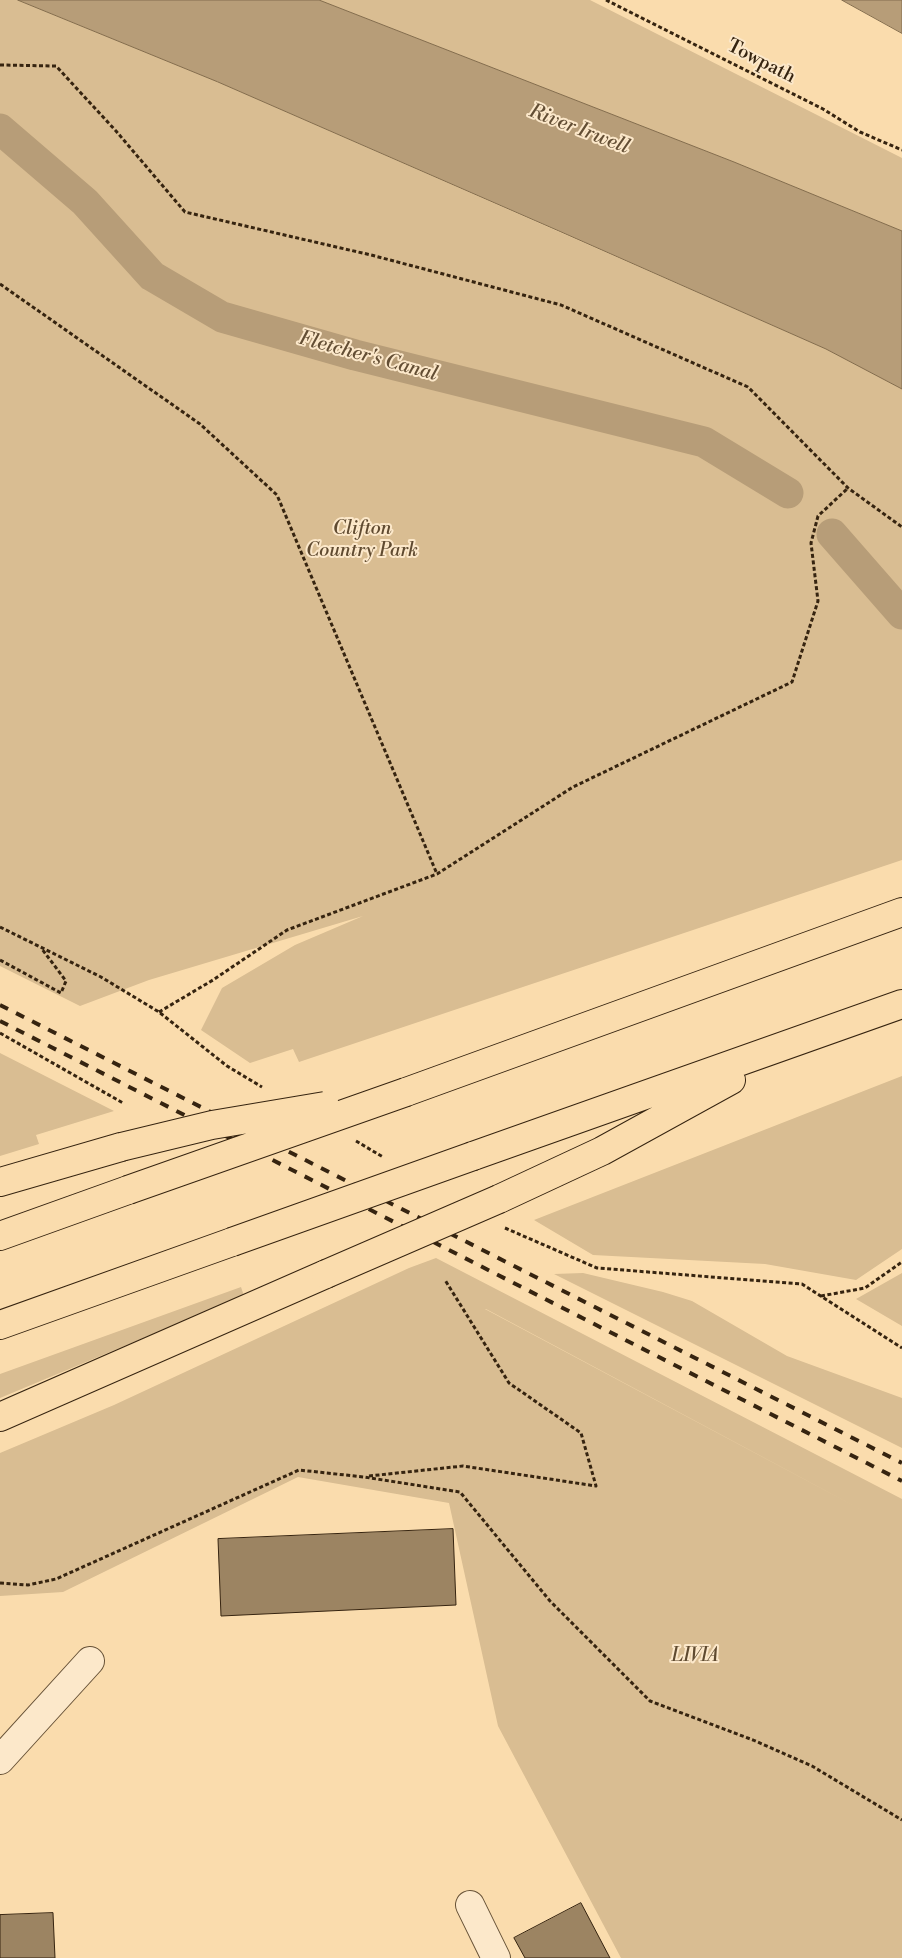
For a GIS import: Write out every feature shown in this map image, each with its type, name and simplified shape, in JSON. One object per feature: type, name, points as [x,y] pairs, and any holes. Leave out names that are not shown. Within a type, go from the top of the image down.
[{"type":"highway","points":[[0,1236],[406,1092],[902,912]]},
{"type":"highway","points":[[0,1325],[473,1156],[800,1042],[902,1004]]},
{"type":"highway","points":[[0,1417],[499,1199],[602,1151],[800,1042]]},
{"type":"highway","points":[[0,1182],[121,1146],[212,1126],[406,1092]]},
{"type":"lane","points":[[0,1760],[90,1661]]},
{"type":"lane","points":[[470,1906],[496,1958]]},
{"type":"path","name":"Towpath","points":[[606,0],[815,104],[860,132],[902,150]]},
{"type":"path","points":[[0,65],[56,66],[116,131],[185,212],[371,255],[561,305],[748,387],[848,488],[902,527]]},
{"type":"path","points":[[0,284],[200,424],[277,495],[437,874]]},
{"type":"path","points":[[0,927],[101,977],[159,1012],[213,980],[287,930],[437,874],[572,787],[792,682],[818,601],[811,543],[818,516],[848,488]]},
{"type":"path","points":[[0,960],[61,993],[66,981],[41,947]]},
{"type":"path","points":[[0,1034],[123,1103]]},
{"type":"path","points":[[821,1296],[865,1288],[902,1262]]},
{"type":"path","points":[[364,1477],[463,1466],[596,1486],[581,1433],[509,1383],[445,1280]]},
{"type":"path","points":[[0,1583],[28,1585],[56,1579],[298,1470],[364,1477],[460,1492],[550,1601],[650,1701],[752,1740],[812,1766],[902,1820]]},
{"type":"green space","name":"Clifton Country Park","points":[[0,0],[18,0],[218,82],[826,349],[902,389],[902,860],[299,1062],[293,1049],[250,1063],[201,1030],[222,988],[295,945],[363,916],[149,980],[80,1006],[0,966]]},
{"type":"green space","points":[[319,0],[590,0],[902,158],[902,231],[734,162]]},
{"type":"green space","points":[[0,1053],[114,1111],[36,1135],[39,1144],[0,1156]]},
{"type":"green space","points":[[902,1076],[902,1249],[856,1280],[765,1264],[593,1255],[534,1220]]},
{"type":"green space","name":"LIVIA","points":[[436,1258],[902,1499],[902,1958],[621,1958],[498,1726],[449,1503],[298,1477],[63,1592],[0,1596],[0,1453],[114,1405],[409,1268]],"holes":[[[485,1309],[486,1309],[875,1517]]]},
{"type":"green space","points":[[583,1273],[663,1292],[692,1301],[787,1356],[902,1398],[902,1448],[554,1274]]},
{"type":"green space","points":[[902,1273],[902,1326],[856,1299]]},
{"type":"green space","points":[[241,1287],[244,1296],[0,1398],[0,1374]]},
{"type":"water","name":"River Irwell","points":[[18,0],[319,0],[734,162],[902,231],[902,389],[826,349],[559,231],[218,82]]},
{"type":"water","points":[[842,0],[902,0],[902,33]]},
{"type":"building","points":[[453,1529],[456,1605],[221,1616],[218,1539]]},
{"type":"building","points":[[581,1903],[610,1958],[525,1958],[514,1938]]},
{"type":"building","points":[[53,1913],[55,1958],[0,1958],[0,1915]]},
{"type":"waterway","name":"Fletcher's Canal","points":[[0,129],[85,202],[152,276],[222,317],[355,355],[704,442],[788,493]]},
{"type":"waterway","points":[[832,534],[902,614]]},
{"type":"railway","points":[[0,1005],[902,1463]]},
{"type":"railway","points":[[0,1021],[902,1481]]}]
